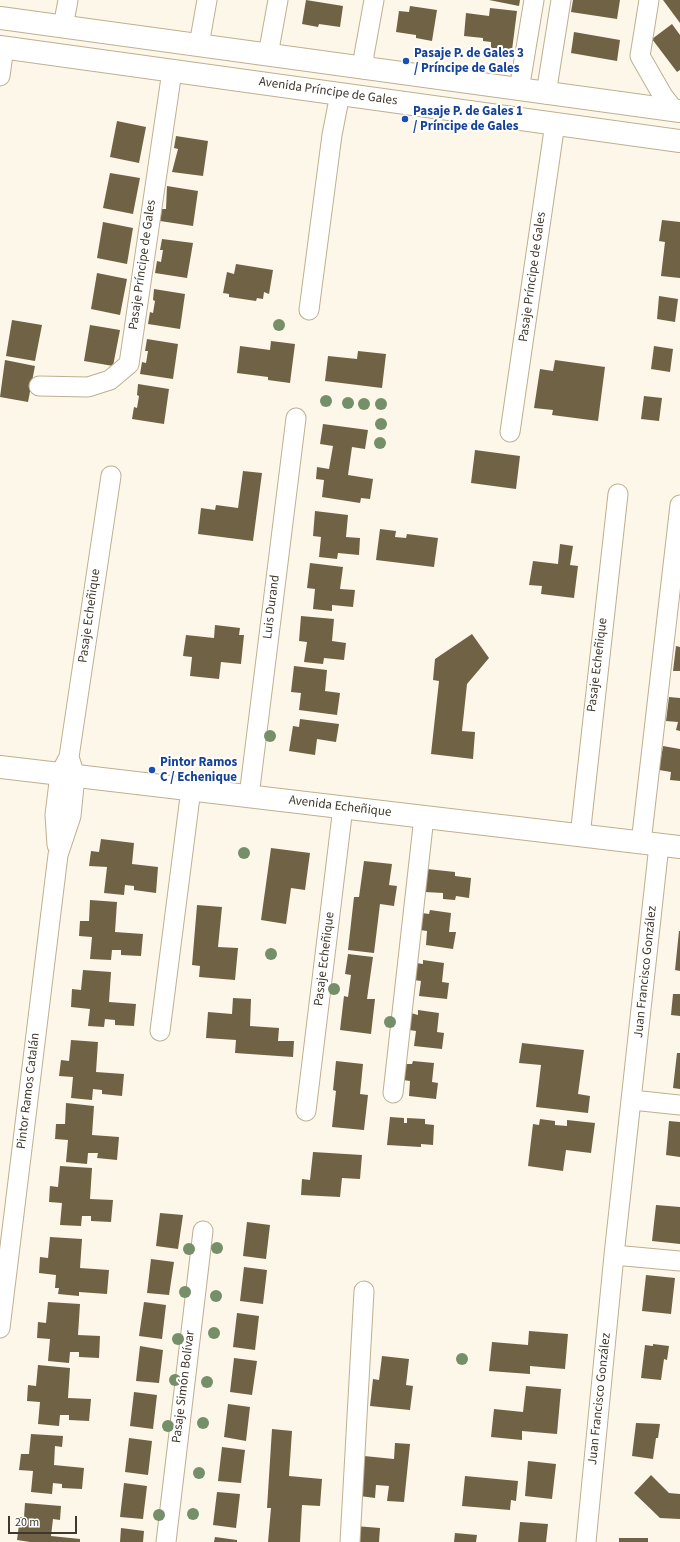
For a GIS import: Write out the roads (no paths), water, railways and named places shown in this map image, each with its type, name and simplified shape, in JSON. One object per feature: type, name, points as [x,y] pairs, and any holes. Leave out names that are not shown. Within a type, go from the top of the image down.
[{"type":"main road","points":[[0,18],[677,111]]},
{"type":"main road","name":"Avenida Príncipe de Gales","points":[[2,47],[680,141]]},
{"type":"main road","name":"Avenida Echeñique","points":[[0,767],[68,769],[191,790],[660,845]]},
{"type":"street","points":[[63,27],[68,0]]},
{"type":"street","points":[[199,46],[206,0]]},
{"type":"street","points":[[268,55],[278,0]]},
{"type":"street","points":[[364,69],[364,55],[374,0]]},
{"type":"street","points":[[519,90],[534,0]]},
{"type":"street","points":[[546,94],[561,0]]},
{"type":"street","points":[[649,0],[640,56],[677,111]]},
{"type":"street","points":[[0,76],[2,47]]},
{"type":"street","name":"Pasaje Príncipe de Gales","points":[[39,386],[88,387],[110,380],[129,364],[172,71]]},
{"type":"street","points":[[308,310],[332,135],[340,94]]},
{"type":"street","name":"Pasaje Príncipe de Gales","points":[[510,432],[555,124]]},
{"type":"street","name":"Luis Durand","points":[[249,796],[296,418]]},
{"type":"street","name":"Pasaje Echeñique","points":[[68,769],[111,476]]},
{"type":"street","name":"Pasaje Echeñique","points":[[580,836],[618,494]]},
{"type":"street","points":[[660,845],[680,505]]},
{"type":"street","name":"Pintor Ramos Catalán","points":[[0,1328],[58,855],[71,816],[68,769]]},
{"type":"street","points":[[160,1031],[191,790]]},
{"type":"street","name":"Pasaje Echeñique","points":[[306,1111],[343,807]]},
{"type":"street","points":[[393,1093],[424,817]]},
{"type":"street","name":"Juan Francisco González","points":[[586,1542],[614,1255],[660,845]]},
{"type":"street","points":[[632,1100],[680,1105]]},
{"type":"street","name":"Pasaje Simón Bolívar","points":[[166,1542],[203,1231]]},
{"type":"street","points":[[614,1255],[680,1261]]},
{"type":"street","points":[[350,1542],[364,1291]]},
{"type":"place","name":"Pasaje P. de Gales 3 / Príncipe de Gales","points":[[406,61]]},
{"type":"place","name":"Pasaje P. de Gales 1 / Príncipe de Gales","points":[[405,119]]},
{"type":"place","name":"Pintor Ramos C / Echenique","points":[[152,770]]}]
